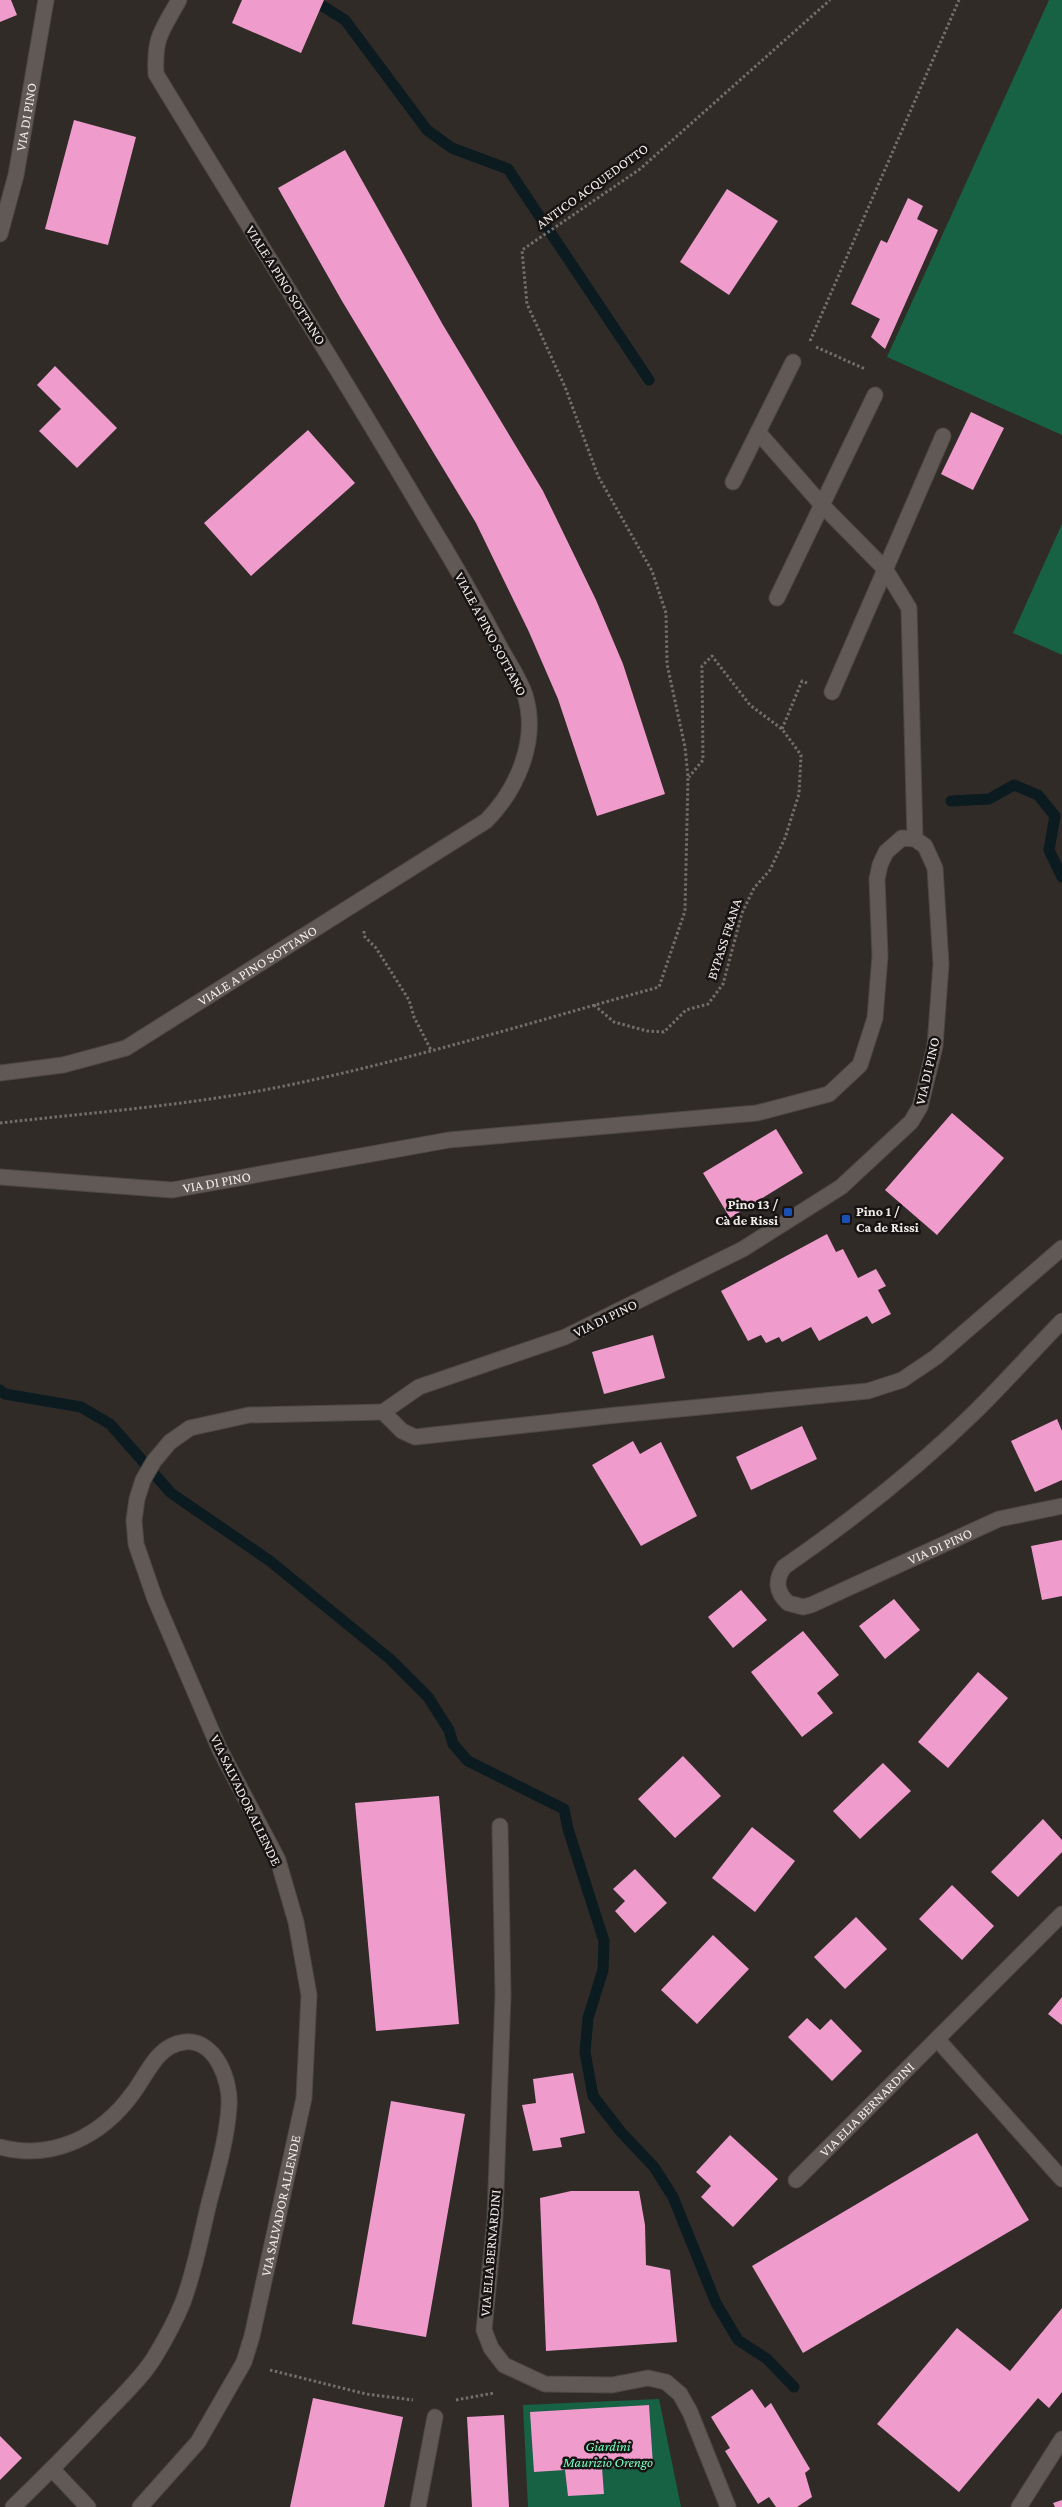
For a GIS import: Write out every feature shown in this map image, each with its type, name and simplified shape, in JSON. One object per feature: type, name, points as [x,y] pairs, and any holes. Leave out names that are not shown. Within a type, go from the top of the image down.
[{"type":"street","name":"VIA DI PINO","points":[[0,234],[16,175],[46,0]]},
{"type":"street","name":"VIALE A PINO SOTTANO","points":[[0,1073],[63,1065],[126,1048],[486,821],[501,806],[522,766],[528,742],[530,720],[525,694],[480,608],[342,373],[156,74],[156,40],[180,0]]},
{"type":"street","points":[[733,482],[793,362]]},
{"type":"street","points":[[777,598],[875,395]]},
{"type":"street","points":[[758,432],[822,504],[885,569],[909,608],[915,839]]},
{"type":"street","points":[[832,692],[943,436]]},
{"type":"street","name":"VIA DI PINO","points":[[0,1177],[172,1190],[449,1140],[757,1113],[829,1094],[860,1064],[875,1018],[880,956],[877,879],[880,865],[886,852],[894,843],[902,838],[915,839],[925,846],[935,868],[938,886],[941,964],[935,1046],[920,1107],[911,1122],[841,1186],[743,1249],[565,1337],[419,1387],[383,1412]]},
{"type":"street","points":[[383,1412],[402,1431],[415,1438],[617,1414],[868,1391],[902,1380],[936,1357],[1062,1248]]},
{"type":"street","name":"VIA DI PINO","points":[[1062,1321],[977,1410],[901,1477],[832,1534],[784,1567],[779,1574],[778,1590],[788,1603],[803,1607],[811,1605],[999,1519],[1062,1506]]},
{"type":"street","name":"VIA SALVADOR ALLENDE","points":[[140,2507],[198,2442],[244,2362],[250,2344],[304,2098],[309,1995],[296,1922],[278,1860],[219,1748],[155,1599],[136,1544],[134,1520],[137,1499],[143,1480],[154,1461],[170,1442],[190,1428],[249,1415],[383,1412]]},
{"type":"street","name":"VIA ELIA BERNARDINI","points":[[500,1826],[504,1995],[495,2218],[484,2330],[491,2348],[504,2365],[545,2384],[612,2385],[648,2378],[666,2382],[680,2394],[690,2412],[728,2507]]},
{"type":"street","name":"VIA ELIA BERNARDINI","points":[[796,2180],[1062,1914]]},
{"type":"street","points":[[937,2039],[1062,2178]]},
{"type":"street","points":[[0,2147],[37,2152],[72,2144],[102,2126],[132,2094],[157,2056],[171,2046],[186,2042],[204,2047],[215,2057],[223,2069],[230,2105],[192,2275],[170,2332],[140,2378],[13,2507]]},
{"type":"street","points":[[418,2507],[435,2418]]},
{"type":"street","points":[[1020,2507],[1062,2438]]},
{"type":"street","points":[[52,2469],[88,2507]]},
{"type":"path","name":"ANTICO ACQUEDOTTO","points":[[522,250],[640,169],[830,0]]},
{"type":"path","points":[[867,370],[809,344],[960,0]]},
{"type":"path","name":"BYPASS FRANA","points":[[594,1005],[614,1022],[647,1031],[664,1032],[686,1010],[708,1004],[723,984],[742,913],[754,888],[770,870],[785,838],[799,794],[801,755],[782,729],[750,705],[712,656],[702,666],[703,760],[688,777]]},
{"type":"path","points":[[782,729],[802,682],[832,692]]},
{"type":"path","points":[[352,906],[364,926],[364,936],[376,948],[409,1000],[414,1017],[431,1050]]},
{"type":"path","points":[[268,2369],[366,2394],[421,2401]]},
{"type":"path","points":[[448,2402],[545,2384]]},
{"type":"green space","points":[[1049,0],[1062,0],[1062,435],[887,357]]},
{"type":"green space","points":[[1062,524],[1062,655],[1013,633]]},
{"type":"green space","name":"Giardini Maurizio Orengo","points":[[659,2399],[681,2507],[528,2507],[523,2405]]},
{"type":"building","points":[[0,0],[11,0],[17,15],[0,22]]},
{"type":"building","points":[[242,0],[324,0],[301,53],[232,23]]},
{"type":"building","points":[[74,120],[136,137],[108,245],[45,229]]},
{"type":"building","points":[[345,150],[443,325],[543,491],[596,600],[623,664],[665,794],[597,816],[558,699],[529,632],[476,523],[342,301],[278,188]]},
{"type":"building","points":[[727,189],[778,221],[729,295],[680,262]]},
{"type":"building","points":[[908,198],[923,206],[917,219],[938,230],[885,349],[871,337],[880,319],[851,304],[881,240],[887,243]]},
{"type":"building","points":[[55,366],[117,428],[77,468],[39,431],[61,409],[37,385]]},
{"type":"building","points":[[971,412],[1004,428],[973,490],[941,474]]},
{"type":"building","points":[[308,430],[355,483],[251,576],[204,523]]},
{"type":"building","points":[[952,1113],[1004,1158],[937,1235],[885,1190]]},
{"type":"building","points":[[776,1129],[803,1173],[730,1218],[703,1173]]},
{"type":"building","points":[[827,1234],[836,1252],[843,1249],[858,1278],[876,1269],[886,1286],[878,1290],[891,1314],[872,1324],[867,1316],[819,1341],[811,1327],[782,1342],[779,1337],[766,1343],[761,1335],[748,1341],[721,1291]]},
{"type":"building","points":[[653,1335],[665,1378],[604,1394],[592,1352]]},
{"type":"building","points":[[1057,1419],[1062,1431],[1062,1480],[1035,1492],[1011,1441]]},
{"type":"building","points":[[802,1426],[817,1459],[751,1490],[736,1457]]},
{"type":"building","points":[[633,1441],[640,1454],[661,1442],[697,1516],[641,1546],[592,1465]]},
{"type":"building","points":[[1062,1540],[1062,1596],[1042,1600],[1031,1546]]},
{"type":"building","points":[[741,1590],[767,1620],[733,1648],[708,1617]]},
{"type":"building","points":[[894,1599],[920,1630],[885,1659],[859,1626]]},
{"type":"building","points":[[803,1631],[839,1675],[817,1693],[833,1713],[802,1737],[751,1672]]},
{"type":"building","points":[[978,1672],[1008,1698],[948,1768],[918,1742]]},
{"type":"building","points":[[683,1756],[721,1796],[675,1838],[638,1799]]},
{"type":"building","points":[[883,1763],[911,1791],[860,1839],[833,1811]]},
{"type":"building","points":[[439,1796],[459,2024],[376,2031],[355,1803]]},
{"type":"building","points":[[1043,1819],[1062,1840],[1062,1852],[1018,1897],[991,1872]]},
{"type":"building","points":[[752,1827],[795,1861],[755,1912],[712,1878]]},
{"type":"building","points":[[635,1869],[667,1903],[635,1933],[615,1911],[625,1901],[613,1889]]},
{"type":"building","points":[[952,1885],[994,1926],[962,1960],[919,1919]]},
{"type":"building","points":[[856,1917],[887,1949],[845,1989],[814,1957]]},
{"type":"building","points":[[713,1935],[749,1969],[697,2024],[661,1990]]},
{"type":"building","points":[[1062,1997],[1062,2025],[1048,2014]]},
{"type":"building","points":[[807,2018],[820,2030],[831,2019],[862,2051],[832,2081],[788,2037]]},
{"type":"building","points":[[573,2073],[585,2133],[560,2138],[562,2147],[533,2151],[522,2105],[536,2103],[533,2079]]},
{"type":"building","points":[[391,2101],[465,2114],[426,2337],[352,2324]]},
{"type":"building","points":[[977,2133],[1029,2220],[803,2353],[752,2266]]},
{"type":"building","points":[[730,2135],[778,2179],[733,2227],[701,2197],[711,2186],[696,2172]]},
{"type":"building","points":[[571,2191],[639,2191],[645,2225],[646,2265],[670,2270],[677,2342],[546,2351],[540,2198]]},
{"type":"building","points":[[1062,2308],[1062,2392],[1049,2408],[1038,2398],[959,2492],[877,2424],[957,2328],[1010,2371]]},
{"type":"building","points":[[752,2389],[765,2408],[771,2403],[810,2469],[805,2473],[812,2497],[797,2507],[776,2507],[769,2497],[758,2504],[725,2451],[730,2448],[711,2417]]},
{"type":"building","points":[[313,2398],[403,2417],[384,2507],[290,2507]]},
{"type":"building","points":[[649,2405],[653,2465],[602,2468],[604,2494],[568,2496],[565,2470],[534,2472],[530,2412]]},
{"type":"building","points":[[504,2415],[509,2507],[472,2507],[467,2417]]},
{"type":"building","points":[[0,2436],[22,2458],[0,2480]]},
{"type":"building","points":[[1062,2500],[1062,2507],[1055,2507],[1053,2503]]},
{"type":"waterway","points":[[313,0],[345,20],[427,130],[452,148],[508,169],[649,380]]},
{"type":"waterway","points":[[951,801],[989,799],[1014,785],[1038,795],[1055,816],[1049,850],[1062,877]]},
{"type":"waterway","points":[[0,1390],[5,1394],[81,1407],[110,1424],[171,1493],[270,1561],[390,1659],[428,1697],[449,1730],[453,1744],[468,1761],[564,1809],[568,1829],[604,1941],[603,1970],[588,2018],[585,2052],[593,2096],[621,2132],[654,2167],[673,2197],[716,2303],[738,2340],[767,2359],[794,2387]]},
{"type":"place","name":"Pino 13 / Cà de Rissi","points":[[788,1212]]},
{"type":"place","name":"Pino 1 / Ca de Rissi","points":[[846,1219]]}]
